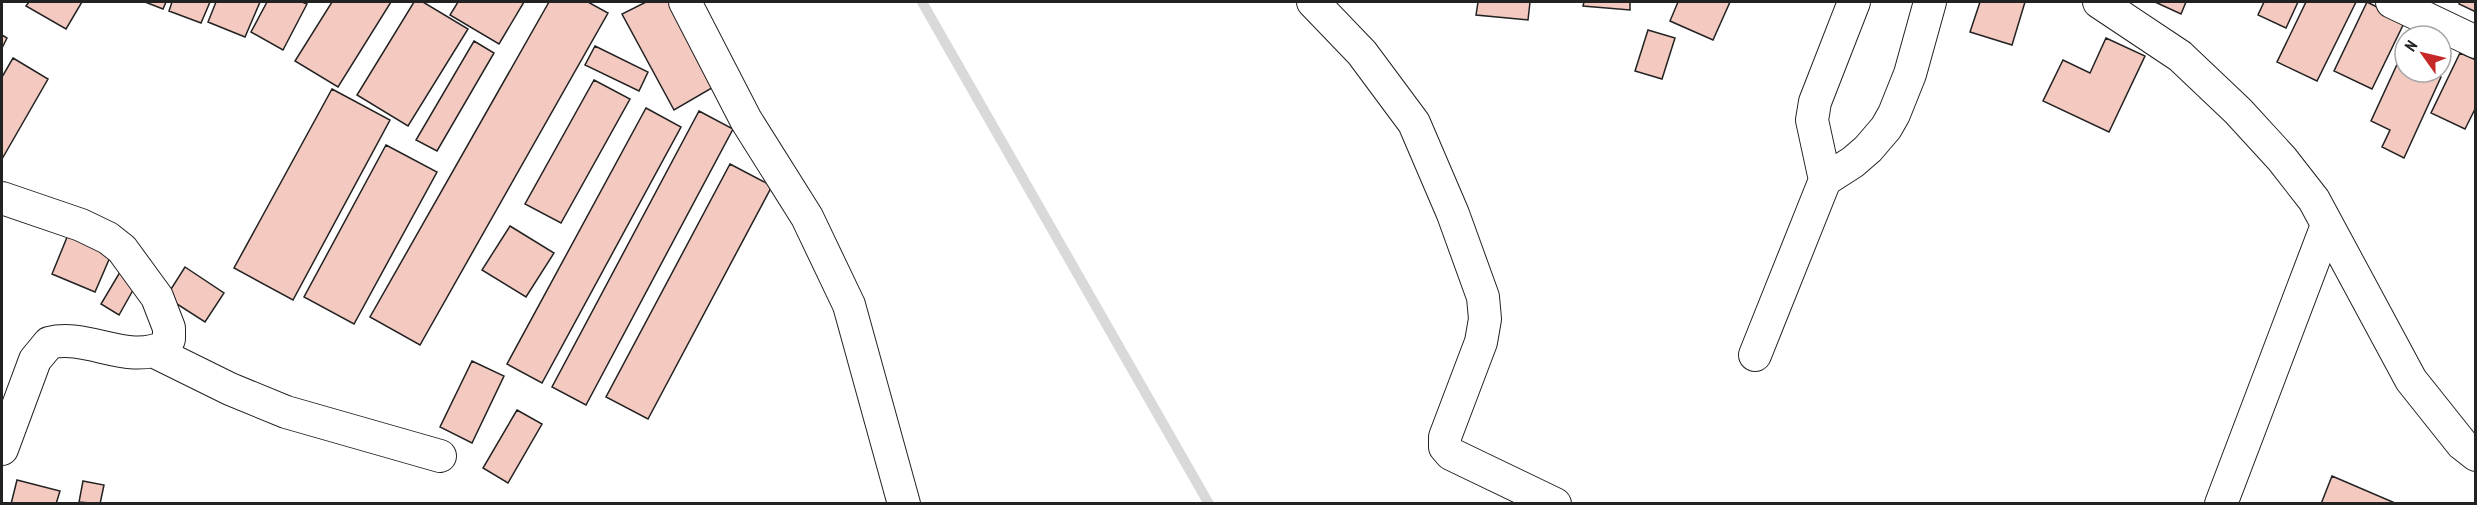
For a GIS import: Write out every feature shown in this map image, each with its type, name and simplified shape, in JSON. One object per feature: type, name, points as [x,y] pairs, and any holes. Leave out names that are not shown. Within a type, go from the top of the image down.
[{"type":"street","points":[[685,2],[746,120],[807,217],[849,305],[904,504]]},
{"type":"street","points":[[1313,2],[1362,53],[1414,123],[1453,214],[1483,297],[1485,319],[1481,342],[1445,436],[1445,447],[1451,454],[1555,504]]},
{"type":"street","points":[[1755,355],[1825,180],[1812,120],[1815,102],[1854,2]]},
{"type":"street","points":[[1825,180],[1853,162],[1886,128],[1910,74],[1930,2]]},
{"type":"street","points":[[2099,2],[2180,56],[2238,111],[2282,159],[2314,200],[2412,380],[2462,444],[2475,455]]},
{"type":"street","points":[[2392,2],[2475,42]]},
{"type":"street","points":[[2,198],[81,225],[108,238],[122,249],[157,297],[168,328],[169,339],[166,346],[155,351],[135,354],[68,342],[49,343],[40,351],[35,360],[2,449]]},
{"type":"street","points":[[2221,504],[2327,225]]},
{"type":"street","points":[[155,351],[230,389],[286,412],[440,456]]},
{"type":"building","points":[[29,2],[82,2],[66,29],[26,6]]},
{"type":"building","points":[[145,2],[166,2],[163,9]]},
{"type":"building","points":[[172,2],[210,2],[201,23],[169,11]]},
{"type":"building","points":[[216,2],[260,2],[245,37],[208,22]]},
{"type":"building","points":[[267,2],[307,4],[283,50],[251,32]]},
{"type":"building","points":[[332,2],[391,2],[338,87],[295,61]]},
{"type":"building","points":[[414,2],[423,2],[468,29],[408,126],[357,95]]},
{"type":"building","points":[[458,2],[524,2],[499,44],[450,15]]},
{"type":"building","points":[[549,2],[588,2],[608,13],[420,345],[370,317]]},
{"type":"building","points":[[646,2],[672,2],[717,85],[674,110],[622,14]]},
{"type":"building","points":[[1478,2],[1530,2],[1528,20],[1476,15]]},
{"type":"building","points":[[1584,2],[1630,2],[1630,10],[1583,6]]},
{"type":"building","points":[[1678,2],[1730,2],[1713,40],[1670,21]]},
{"type":"building","points":[[1980,2],[2025,2],[2012,45],[1970,32]]},
{"type":"building","points":[[2155,2],[2186,2],[2181,14]]},
{"type":"building","points":[[2264,2],[2298,2],[2286,28],[2258,15]]},
{"type":"building","points":[[2306,2],[2356,2],[2317,81],[2277,62]]},
{"type":"building","points":[[2367,2],[2405,21],[2404,24],[2393,24],[2393,46],[2372,89],[2334,71]]},
{"type":"building","points":[[2460,2],[2476,2],[2476,12],[2459,4]]},
{"type":"building","points":[[1648,30],[1675,38],[1662,79],[1635,71]]},
{"type":"building","points":[[2,35],[7,38],[2,48]]},
{"type":"building","points":[[2106,38],[2145,56],[2109,132],[2043,101],[2063,60],[2090,73]]},
{"type":"building","points":[[474,41],[494,53],[437,151],[416,140]]},
{"type":"building","points":[[595,46],[648,72],[639,91],[585,65]]},
{"type":"building","points":[[2460,53],[2476,60],[2476,107],[2465,129],[2431,113],[2445,84],[2453,84],[2453,67]]},
{"type":"building","points":[[13,58],[48,79],[2,159],[2,77]]},
{"type":"building","points":[[2393,73],[2393,84],[2438,84],[2404,158],[2382,147],[2390,130],[2371,121]]},
{"type":"building","points":[[594,80],[630,99],[561,223],[525,204]]},
{"type":"building","points":[[332,89],[390,120],[293,300],[234,268]]},
{"type":"building","points":[[646,108],[681,127],[542,383],[507,364]]},
{"type":"building","points":[[699,111],[733,129],[586,405],[552,387]]},
{"type":"building","points":[[386,145],[437,172],[354,324],[304,297]]},
{"type":"building","points":[[730,164],[772,186],[648,419],[606,397]]},
{"type":"building","points":[[510,226],[554,253],[526,297],[482,270]]},
{"type":"building","points":[[70,230],[114,248],[95,292],[52,274]]},
{"type":"building","points":[[185,267],[224,293],[205,322],[166,297]]},
{"type":"building","points":[[120,272],[137,283],[119,315],[101,304]]},
{"type":"building","points":[[472,361],[504,376],[472,443],[440,427]]},
{"type":"building","points":[[517,410],[542,424],[508,483],[483,468]]},
{"type":"building","points":[[2332,476],[2395,503],[2395,504],[2321,504]]},
{"type":"building","points":[[17,480],[60,491],[56,504],[11,504]]},
{"type":"building","points":[[83,481],[104,485],[100,504],[79,502]]},
{"type":"waterway","points":[[922,2],[1209,504]]}]
